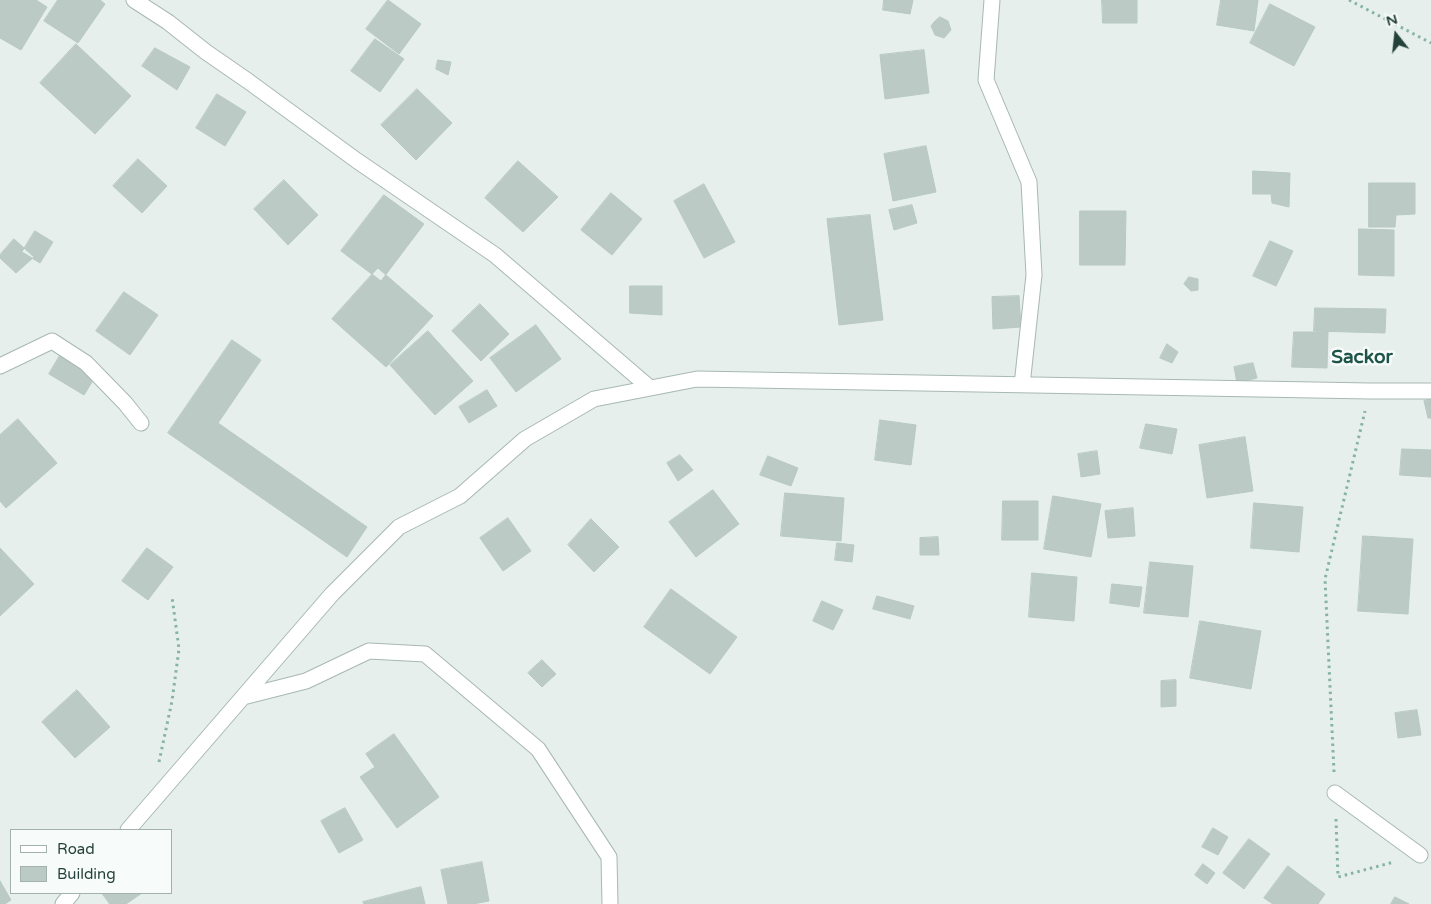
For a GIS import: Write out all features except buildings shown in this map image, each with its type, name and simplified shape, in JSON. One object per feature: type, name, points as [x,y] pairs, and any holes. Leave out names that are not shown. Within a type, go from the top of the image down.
[{"type":"street","points":[[134,0],[168,22],[206,52],[356,160],[495,255],[650,388]]},
{"type":"street","points":[[992,0],[986,80],[1029,182],[1034,275],[1022,385]]},
{"type":"street","points":[[0,366],[52,341],[86,363],[142,423]]},
{"type":"street","points":[[129,829],[332,594],[399,528],[460,496],[525,439],[594,399],[698,379],[1431,391]]},
{"type":"street","points":[[243,698],[306,681],[369,651],[425,654],[538,749],[609,857],[610,904]]},
{"type":"street","points":[[1335,793],[1420,855]]},
{"type":"street","points":[[63,904],[71,894]]},
{"type":"path","points":[[1349,0],[1431,43]]},
{"type":"path","points":[[1370,391],[1325,579],[1338,877],[1420,855]]},
{"type":"path","points":[[158,769],[172,701],[179,649],[172,597]]},
{"type":"district","name":"Sackor","points":[[1362,358]]}]
